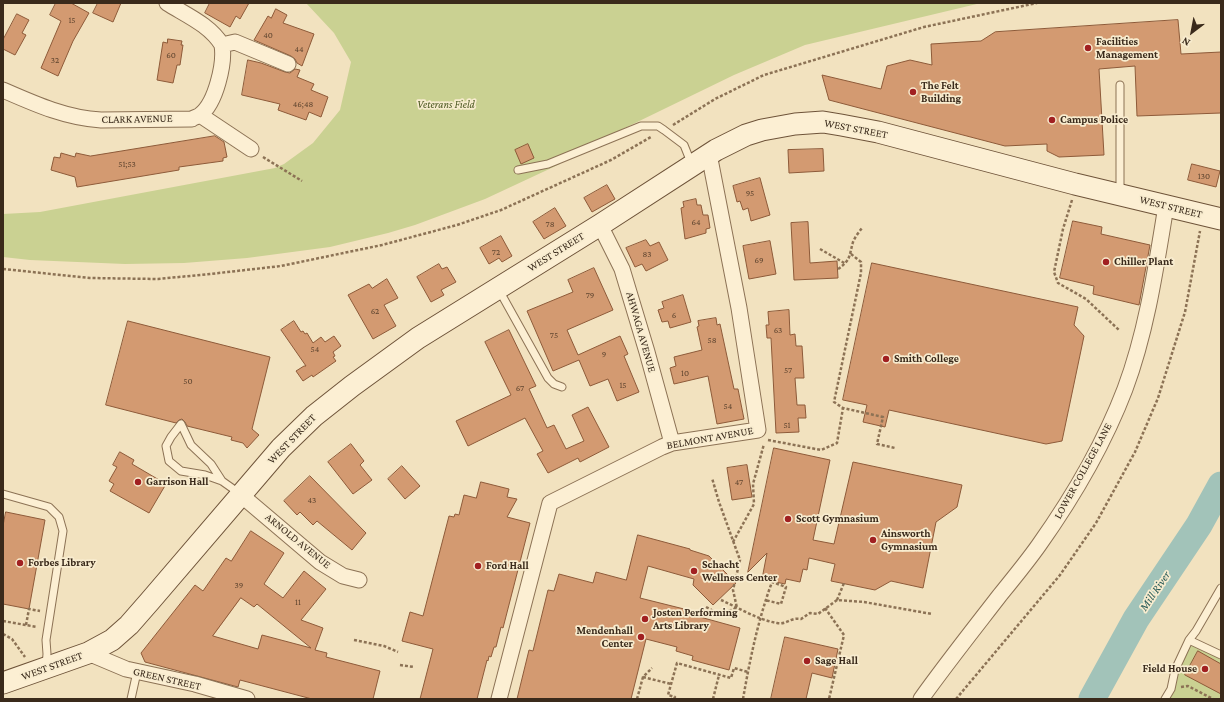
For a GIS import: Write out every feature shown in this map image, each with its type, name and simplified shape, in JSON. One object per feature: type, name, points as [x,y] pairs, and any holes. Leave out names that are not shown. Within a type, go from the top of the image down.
[{"type":"main road","name":"WEST STREET","points":[[3,683],[88,653],[112,640],[129,625],[280,448],[314,416],[352,386],[418,338],[600,225],[700,160],[729,143],[762,130],[795,124],[823,122],[878,132],[1221,219]]},
{"type":"street","points":[[167,3],[204,26],[216,36],[222,45],[222,62],[215,92],[209,104],[200,115],[251,149]]},
{"type":"street","points":[[222,45],[235,42],[288,64]]},
{"type":"street","name":"CLARK AVENUE","points":[[3,90],[62,114],[87,119],[192,119],[200,115]]},
{"type":"street","name":"BELMONT AVENUE","points":[[499,699],[550,503],[655,450],[672,443],[758,430],[739,308],[700,160]]},
{"type":"street","name":"LOWER COLLEGE LANE","points":[[921,699],[1038,547],[1076,487],[1110,423],[1125,388],[1141,337],[1153,283],[1166,206]]},
{"type":"street","name":"AHWAGA AVENUE","points":[[600,225],[622,269],[672,443]]},
{"type":"street","name":"ARNOLD AVENUE","points":[[241,495],[320,562],[343,576],[359,580]]},
{"type":"street","name":"GREEN STREET","points":[[88,653],[126,670],[195,684],[247,699]]},
{"type":"lane","points":[[1120,85],[1120,194]]},
{"type":"lane","points":[[518,170],[548,164],[640,126],[658,126],[684,145],[700,160]]},
{"type":"lane","points":[[498,288],[548,378],[554,384],[562,388]]},
{"type":"lane","points":[[222,481],[211,464],[191,445],[181,424],[166,446],[169,461],[180,471],[205,474],[222,481],[241,495]]},
{"type":"lane","points":[[3,494],[49,507],[59,518],[63,531],[46,640],[47,654],[45,668]]},
{"type":"lane","points":[[1166,699],[1171,689],[1175,670],[1189,640],[1196,631],[1221,588]]},
{"type":"lane","points":[[1189,640],[1221,655]]},
{"type":"lane","points":[[131,699],[137,672]]},
{"type":"path","points":[[673,125],[715,99],[764,75],[924,27],[1037,3]]},
{"type":"path","points":[[3,269],[90,278],[158,279],[281,266],[367,248],[457,224],[501,210],[611,160],[651,138]]},
{"type":"path","points":[[251,149],[302,181]]},
{"type":"path","points":[[1074,194],[1063,229],[1054,272],[1058,283],[1086,299],[1119,330]]},
{"type":"path","points":[[838,269],[846,264],[851,254],[854,240],[862,228]]},
{"type":"path","points":[[956,699],[1060,575],[1096,523],[1135,452],[1158,398],[1185,312],[1200,231]]},
{"type":"path","points":[[820,248],[846,264]]},
{"type":"path","points":[[851,254],[861,262],[861,273],[834,402],[843,408],[883,417],[877,444],[894,448]]},
{"type":"path","points":[[733,542],[754,504],[753,484],[765,440],[821,450],[837,443],[843,408]]},
{"type":"path","points":[[712,478],[718,502],[740,560],[733,590],[737,608]]},
{"type":"path","points":[[743,699],[759,618],[765,600],[772,582],[786,587],[781,604],[765,600]]},
{"type":"path","points":[[721,600],[759,618],[779,624],[794,618],[801,619],[810,614],[818,614],[837,600],[844,583]]},
{"type":"path","points":[[837,600],[864,602],[932,614]]},
{"type":"path","points":[[706,607],[718,614],[737,608]]},
{"type":"path","points":[[825,608],[844,635],[830,699]]},
{"type":"path","points":[[26,625],[29,609],[50,613]]},
{"type":"path","points":[[3,621],[48,629]]},
{"type":"path","points":[[3,634],[12,639],[26,659]]},
{"type":"path","points":[[354,640],[384,646],[398,652]]},
{"type":"path","points":[[674,699],[675,697],[668,695],[677,663],[731,678],[734,668],[748,672]]},
{"type":"path","points":[[400,665],[414,667]]},
{"type":"path","points":[[638,699],[643,677],[652,668]]},
{"type":"path","points":[[713,699],[719,675]]},
{"type":"path","points":[[643,677],[671,684]]},
{"type":"path","points":[[1171,689],[1188,686],[1213,699]]},
{"type":"green space","name":"Veterans Field","points":[[306,3],[981,3],[805,45],[734,75],[559,160],[560,164],[485,199],[415,225],[388,233],[330,247],[247,258],[184,263],[125,264],[30,260],[3,257],[3,214],[40,212],[275,168],[284,164],[313,143],[340,110],[351,62],[334,33]]},
{"type":"green space","points":[[1189,640],[1221,655],[1221,699],[1166,699]]},
{"type":"building","points":[[56,3],[71,3],[89,13],[73,41],[58,76],[41,68],[61,21],[50,15]]},
{"type":"building","points":[[98,3],[121,3],[113,22],[93,13]]},
{"type":"building","points":[[210,3],[249,3],[240,19],[236,16],[230,27],[205,13]]},
{"type":"building","points":[[276,9],[287,15],[283,23],[314,34],[302,66],[291,56],[254,40],[268,16],[271,18]]},
{"type":"building","points":[[17,14],[29,20],[22,33],[26,35],[15,55],[3,49],[3,40]]},
{"type":"building","points":[[1178,20],[1181,54],[1221,52],[1221,113],[1137,116],[1135,66],[1099,69],[1104,155],[1059,157],[1047,151],[1047,144],[1005,146],[829,100],[822,75],[881,89],[887,66],[910,60],[932,65],[931,44],[981,41],[995,32]]},
{"type":"building","points":[[168,39],[182,41],[181,45],[183,45],[180,65],[177,65],[173,83],[157,80],[163,42],[167,43]]},
{"type":"building","points":[[248,60],[290,73],[295,69],[300,70],[297,77],[314,84],[311,90],[328,97],[321,117],[309,112],[306,120],[278,110],[280,104],[242,95]]},
{"type":"building","points":[[215,136],[224,142],[227,157],[223,158],[223,161],[179,167],[179,170],[77,187],[75,177],[51,170],[54,157],[60,158],[61,153],[75,157],[76,153],[90,156]]},
{"type":"building","points":[[528,144],[534,158],[521,164],[515,150]]},
{"type":"building","points":[[823,149],[824,171],[789,173],[788,150]]},
{"type":"building","points":[[1192,164],[1220,171],[1216,187],[1188,180]]},
{"type":"building","points":[[760,178],[770,215],[751,221],[748,208],[743,210],[740,201],[737,202],[733,186]]},
{"type":"building","points":[[607,185],[615,199],[592,212],[584,198]]},
{"type":"building","points":[[696,199],[697,205],[701,205],[703,215],[708,215],[710,228],[706,229],[706,233],[685,239],[681,208],[684,207],[683,202]]},
{"type":"building","points":[[555,208],[566,226],[544,239],[533,222]]},
{"type":"building","name":"Chiller Plant","points":[[1073,221],[1102,227],[1101,234],[1150,245],[1139,305],[1093,294],[1094,286],[1060,278]]},
{"type":"building","points":[[808,222],[810,263],[837,261],[838,278],[794,280],[791,223]]},
{"type":"building","points":[[501,236],[512,256],[502,262],[499,258],[489,264],[480,248]]},
{"type":"building","points":[[646,240],[650,246],[659,242],[668,260],[646,271],[642,264],[635,267],[626,248]]},
{"type":"building","points":[[770,241],[776,274],[749,279],[743,246]]},
{"type":"building","points":[[872,263],[1078,307],[1074,325],[1084,336],[1062,441],[1046,444],[889,410],[885,427],[863,422],[867,405],[843,400]]},
{"type":"building","points":[[439,264],[442,269],[447,267],[456,282],[441,290],[444,295],[431,302],[417,277]]},
{"type":"building","points":[[594,268],[613,310],[567,330],[578,355],[620,336],[628,354],[624,356],[639,392],[617,401],[608,379],[590,386],[579,360],[553,371],[527,311],[573,292],[568,280]]},
{"type":"building","points":[[387,279],[398,298],[384,305],[396,326],[373,339],[348,295],[369,284],[372,288]]},
{"type":"building","points":[[683,295],[691,322],[670,328],[668,321],[662,322],[658,310],[664,308],[662,302]]},
{"type":"building","points":[[789,310],[790,335],[795,334],[796,346],[802,346],[804,378],[795,378],[797,405],[805,405],[806,418],[798,418],[799,432],[776,433],[771,338],[767,338],[766,325],[769,325],[768,312]]},
{"type":"building","points":[[716,318],[717,325],[720,324],[734,389],[738,389],[744,419],[717,424],[708,376],[674,384],[670,368],[676,366],[674,357],[702,350],[697,327],[699,326],[698,321]]},
{"type":"building","points":[[128,321],[270,357],[252,429],[259,435],[247,448],[243,443],[231,440],[232,437],[187,426],[182,419],[176,423],[106,405]]},
{"type":"building","points":[[294,321],[301,332],[303,331],[305,334],[307,333],[313,343],[321,337],[325,342],[334,336],[341,346],[333,352],[335,356],[333,357],[336,361],[313,377],[312,375],[303,381],[296,371],[306,366],[281,330]]},
{"type":"building","points":[[509,330],[536,386],[529,389],[547,428],[554,425],[566,449],[584,441],[572,415],[588,407],[609,447],[580,462],[578,458],[548,473],[537,454],[543,451],[525,418],[468,446],[456,421],[511,395],[485,342]]},
{"type":"building","points":[[351,444],[364,461],[360,465],[372,480],[353,494],[328,462]]},
{"type":"building","name":"Ainsworth Gymnasium","points":[[774,448],[830,460],[813,540],[834,544],[853,462],[962,485],[957,507],[936,522],[923,588],[891,581],[875,590],[831,581],[835,564],[809,558],[807,570],[803,569],[800,582],[786,579],[785,584],[762,579],[767,553],[748,572]]},
{"type":"building","name":"Garrison Hall","points":[[120,452],[134,460],[132,464],[166,484],[149,513],[110,491],[114,484],[109,481],[117,467],[113,465]]},
{"type":"building","points":[[747,465],[752,497],[732,500],[727,468]]},
{"type":"building","points":[[402,466],[420,486],[405,499],[388,479]]},
{"type":"building","points":[[310,476],[366,533],[352,550],[317,521],[313,525],[300,512],[297,515],[284,501]]},
{"type":"building","name":"Ford Hall","points":[[481,482],[509,489],[507,497],[517,499],[507,517],[530,523],[503,628],[501,627],[496,647],[494,647],[491,657],[489,656],[488,661],[487,660],[477,699],[420,699],[433,649],[402,641],[410,612],[423,616],[449,516],[454,517],[455,514],[459,515],[464,495],[476,498]]},
{"type":"building","name":"Forbes Library","points":[[6,512],[45,520],[29,609],[3,604],[3,526]]},
{"type":"building","points":[[251,531],[284,553],[264,584],[283,598],[304,571],[326,589],[301,620],[323,628],[315,650],[327,653],[326,657],[380,671],[373,699],[312,699],[240,680],[238,687],[145,662],[141,653],[195,585],[203,591],[226,558],[231,561]],"holes":[[[241,598],[254,607],[257,604],[311,648],[262,635],[258,649],[213,636]]]},
{"type":"building","name":"Mendenhall Center","points":[[638,535],[690,549],[709,556],[736,583],[713,605],[693,585],[694,579],[648,566],[640,598],[704,614],[700,617],[740,628],[729,670],[692,660],[693,656],[676,651],[677,647],[646,639],[631,699],[517,699],[529,650],[533,651],[548,590],[554,591],[559,574],[593,583],[596,572],[626,580]]},
{"type":"building","name":"Sage Hall","points":[[785,637],[838,649],[832,678],[812,673],[806,699],[771,699]]},
{"type":"building","name":"Field House","points":[[1198,651],[1221,664],[1221,694],[1185,675]]},
{"type":"waterway","name":"Mill River","points":[[1092,699],[1136,619],[1199,525],[1221,485]]},
{"type":"place","name":"Facilities Management","points":[[1088,48]]},
{"type":"place","name":"The Felt Building","points":[[913,92]]},
{"type":"place","name":"Campus Police","points":[[1052,120]]},
{"type":"place","name":"Chiller Plant","points":[[1106,262]]},
{"type":"place","name":"Smith College","points":[[886,359]]},
{"type":"place","name":"Garrison Hall","points":[[138,482]]},
{"type":"place","name":"Scott Gymnasium","points":[[788,519]]},
{"type":"place","name":"Ainsworth Gymnasium","points":[[873,540]]},
{"type":"place","name":"Forbes Library","points":[[20,563]]},
{"type":"place","name":"Ford Hall","points":[[478,566]]},
{"type":"place","name":"Schacht Wellness Center","points":[[694,571]]},
{"type":"place","name":"Josten Performing Arts Library","points":[[645,619]]},
{"type":"place","name":"Mendenhall Center","points":[[641,637]]},
{"type":"place","name":"Sage Hall","points":[[807,661]]},
{"type":"place","name":"Field House","points":[[1205,669]]}]
